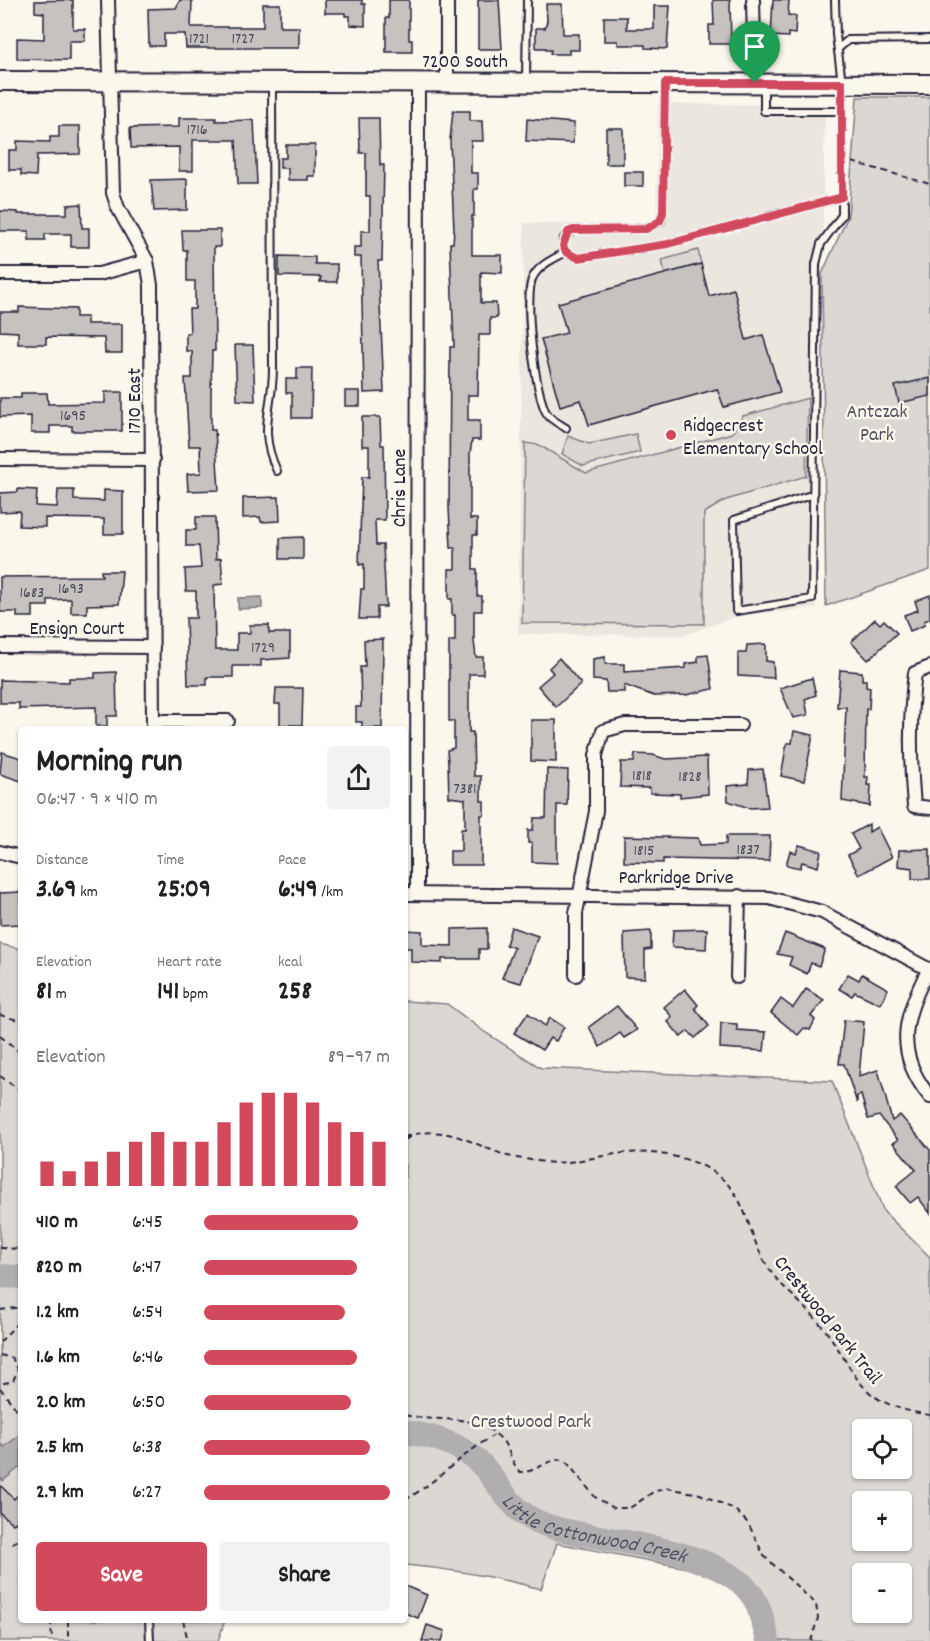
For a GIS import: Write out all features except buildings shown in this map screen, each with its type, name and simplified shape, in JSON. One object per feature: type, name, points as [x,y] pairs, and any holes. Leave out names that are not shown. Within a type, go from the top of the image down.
[{"type":"street","name":"1710 East","points":[[108,0],[113,193],[118,208],[147,261],[151,285],[153,725]]},
{"type":"street","points":[[447,0],[447,82]]},
{"type":"street","points":[[753,0],[759,83]]},
{"type":"street","name":"7200 South","points":[[0,81],[930,84]]},
{"type":"street","name":"Chris Lane","points":[[411,894],[418,82]]},
{"type":"street","points":[[0,274],[99,274],[147,261]]},
{"type":"street","points":[[0,459],[153,460]]},
{"type":"street","name":"Ensign Court","points":[[0,646],[153,647]]},
{"type":"street","points":[[930,667],[915,673],[910,707],[910,765],[914,806],[930,808]]},
{"type":"street","points":[[153,725],[228,721]]},
{"type":"street","points":[[576,975],[576,913],[596,811],[596,755],[603,731],[625,725],[740,725]]},
{"type":"street","points":[[0,852],[18,856]]},
{"type":"street","name":"Parkridge Drive","points":[[411,894],[769,898],[822,912],[929,970]]},
{"type":"street","points":[[737,977],[739,896]]},
{"type":"street","points":[[929,970],[910,1009],[905,1042],[914,1074],[930,1097]]},
{"type":"lane","points":[[526,82],[527,0]]},
{"type":"lane","points":[[814,494],[734,520],[736,611],[812,599],[814,494],[816,264],[821,244],[842,215],[842,83],[836,35],[835,0]]},
{"type":"lane","points":[[839,48],[848,40],[930,39]]},
{"type":"lane","points":[[272,82],[273,378],[265,433],[269,454],[277,471]]},
{"type":"lane","points":[[665,83],[663,213],[660,221],[646,229],[573,230],[564,238],[563,246],[566,252],[578,258],[668,244],[842,197]]},
{"type":"lane","points":[[759,83],[764,111],[842,111]]},
{"type":"lane","points":[[566,252],[542,266],[531,279],[530,346],[543,407],[549,417],[566,428]]},
{"type":"lane","points":[[149,1623],[150,1641]]},
{"type":"path","points":[[842,159],[930,183]]},
{"type":"path","points":[[0,1014],[18,1020]]},
{"type":"path","points":[[0,1036],[18,1051]]},
{"type":"path","points":[[0,1076],[18,1089]]},
{"type":"path","name":"Crestwood Park Trail","points":[[408,1136],[428,1130],[441,1131],[509,1156],[546,1162],[634,1153],[680,1158],[710,1170],[727,1183],[739,1199],[768,1267],[825,1330],[862,1388],[891,1405],[930,1415]]},
{"type":"path","points":[[0,1248],[18,1250]]},
{"type":"path","points":[[0,1310],[18,1307]]},
{"type":"path","points":[[0,1342],[18,1322]]},
{"type":"path","points":[[0,1355],[12,1358],[18,1369],[13,1381],[0,1384]]},
{"type":"path","points":[[0,1389],[18,1411]]},
{"type":"path","points":[[408,1416],[469,1420],[495,1434],[507,1447],[515,1467],[520,1472],[529,1471],[555,1460],[565,1460],[595,1497],[614,1508],[630,1508],[653,1492],[667,1488],[700,1494],[734,1509],[748,1523],[764,1556],[816,1604],[818,1618],[811,1641]]},
{"type":"path","points":[[408,1498],[457,1463],[464,1454],[495,1434]]},
{"type":"path","points":[[12,1543],[18,1540]]},
{"type":"path","points":[[51,1623],[52,1641]]},
{"type":"path","points":[[68,1623],[68,1641]]},
{"type":"path","points":[[184,1623],[188,1641]]},
{"type":"shaded area","name":"Ridgecrest Elementary School","points":[[658,104],[825,105],[816,608],[738,616],[684,635],[518,634],[524,223],[656,225]]},
{"type":"shaded area","points":[[262,597],[262,608],[238,609],[238,598]]},
{"type":"shaded area","points":[[18,1436],[18,1468],[3,1481],[0,1477],[0,1443],[4,1447]]},
{"type":"green space","name":"Antczak Park","points":[[857,97],[930,97],[930,570],[826,606],[822,274],[848,216]]},
{"type":"green space","points":[[698,250],[701,264],[665,274],[662,260]]},
{"type":"green space","points":[[808,398],[806,476],[726,500],[704,513],[704,624],[522,623],[525,443],[539,445],[586,473],[732,433],[743,416]]},
{"type":"green space","points":[[636,434],[640,452],[583,466],[562,454],[568,436],[589,444]]},
{"type":"green space","points":[[0,944],[18,948],[18,1623],[224,1623],[218,1641],[0,1641]]},
{"type":"green space","name":"Crestwood Park","points":[[408,1001],[447,1004],[486,1033],[541,1068],[832,1081],[884,1212],[930,1257],[930,1641],[757,1641],[741,1588],[687,1568],[557,1543],[541,1589],[474,1574],[408,1565]]},
{"type":"waterway","name":"Little Cottonwood Creek","points":[[0,1276],[18,1277]]},
{"type":"waterway","name":"Little Cottonwood Creek","points":[[408,1433],[440,1440],[471,1455],[488,1472],[515,1507],[542,1523],[564,1530],[676,1553],[720,1569],[738,1580],[751,1594],[762,1616],[768,1641]]},
{"type":"place","name":"Ridgecrest Elementary School","points":[[671,435]]},
{"type":"route","points":[[665,83],[755,83],[842,83],[842,197],[668,244],[578,258],[566,252],[563,246],[564,238],[568,232],[573,230],[646,229],[655,227],[660,221],[663,213],[665,83]]}]
